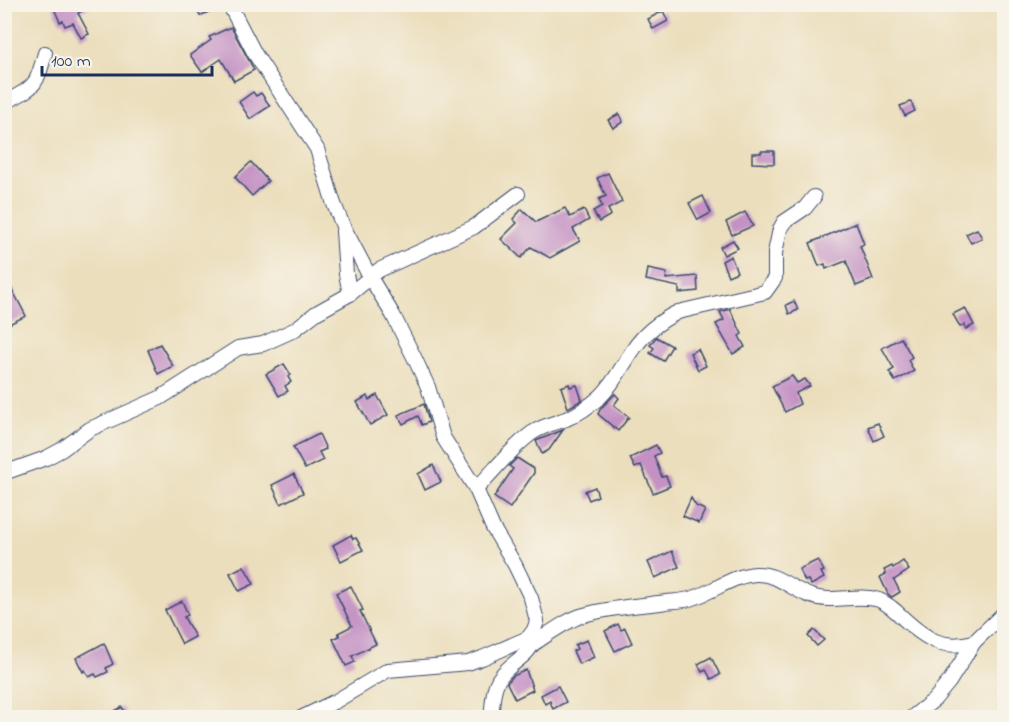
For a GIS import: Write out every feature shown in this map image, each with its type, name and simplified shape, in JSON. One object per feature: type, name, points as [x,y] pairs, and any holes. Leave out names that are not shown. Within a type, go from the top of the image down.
[{"type":"street","points":[[229,4],[255,54],[317,149],[343,226],[416,359],[428,387],[443,437],[476,489],[493,528],[531,598],[537,621],[534,637],[500,677],[495,690],[491,717]]},
{"type":"street","points":[[4,103],[33,87],[39,76],[45,53]]},
{"type":"street","points":[[4,473],[46,458],[90,429],[160,398],[238,348],[263,344],[288,333],[316,313],[350,294],[389,265],[474,227],[518,194]]},
{"type":"street","points":[[476,489],[532,433],[545,425],[567,418],[589,406],[601,396],[644,336],[667,318],[678,312],[765,292],[775,278],[775,253],[780,229],[784,222],[805,208],[814,197]]},
{"type":"street","points":[[343,226],[345,266],[350,294]]},
{"type":"street","points":[[301,717],[336,701],[388,670],[476,661],[582,615],[607,609],[691,599],[744,575],[759,573],[772,576],[810,596],[827,599],[878,600],[929,638],[942,644],[952,646],[974,642]]},
{"type":"street","points":[[911,717],[934,700],[949,682],[974,642],[1005,613]]},
{"type":"building","points":[[52,4],[96,4],[78,13],[89,34],[81,38],[73,23],[65,26],[63,21],[60,22]]},
{"type":"building","points":[[194,4],[220,4],[221,6],[200,16]]},
{"type":"building","points":[[663,11],[668,21],[653,29],[648,19]]},
{"type":"building","points":[[231,27],[254,70],[234,81],[221,59],[202,72],[190,55],[211,40],[209,37]]},
{"type":"building","points":[[253,92],[256,96],[261,93],[270,106],[250,119],[239,102]]},
{"type":"building","points":[[911,102],[915,111],[905,116],[900,106]]},
{"type":"building","points":[[619,114],[623,122],[613,128],[608,120]]},
{"type":"building","points":[[761,151],[774,151],[774,164],[752,163],[752,153],[761,153]]},
{"type":"building","points":[[251,162],[268,181],[252,196],[235,177]]},
{"type":"building","points":[[608,173],[622,202],[608,209],[611,215],[599,222],[593,211],[602,206],[599,199],[606,196],[597,178]]},
{"type":"building","points":[[703,196],[711,213],[698,220],[689,203]]},
{"type":"building","points":[[565,208],[570,217],[584,210],[589,220],[573,229],[580,241],[550,258],[531,247],[521,258],[501,239],[517,223],[513,219],[522,209],[536,222]]},
{"type":"building","points":[[745,212],[753,226],[732,235],[726,222]]},
{"type":"building","points":[[856,223],[864,244],[860,246],[873,279],[856,286],[846,261],[826,269],[825,264],[819,266],[810,243]]},
{"type":"building","points":[[977,229],[982,238],[971,243],[966,234]]},
{"type":"building","points":[[733,240],[738,248],[724,255],[720,247]]},
{"type":"building","points":[[731,256],[737,272],[728,276],[722,261]]},
{"type":"building","points":[[648,269],[667,273],[666,279],[697,276],[698,291],[679,293],[679,287],[646,280]]},
{"type":"building","points":[[12,289],[26,316],[9,324],[4,315],[4,293]]},
{"type":"building","points":[[794,301],[798,310],[789,314],[786,305]]},
{"type":"building","points":[[965,308],[974,325],[966,329],[964,325],[960,327],[953,314]]},
{"type":"building","points":[[730,309],[742,334],[739,336],[745,347],[733,354],[716,324],[724,320],[720,312]]},
{"type":"building","points":[[656,337],[672,346],[663,361],[650,353],[654,348],[650,345]]},
{"type":"building","points":[[901,338],[912,357],[908,360],[914,371],[895,381],[889,372],[894,369],[882,348]]},
{"type":"building","points":[[160,344],[173,366],[158,374],[148,350]]},
{"type":"building","points":[[698,349],[706,366],[698,370],[690,353]]},
{"type":"building","points":[[284,364],[291,375],[288,377],[291,382],[285,386],[288,391],[279,396],[266,374]]},
{"type":"building","points":[[792,376],[797,383],[805,379],[810,386],[796,393],[800,404],[785,412],[772,386]]},
{"type":"building","points":[[569,384],[570,387],[577,385],[582,400],[568,408],[561,387]]},
{"type":"building","points":[[615,394],[619,398],[614,405],[629,417],[618,431],[598,414]]},
{"type":"building","points":[[377,395],[388,415],[370,425],[357,402],[367,396],[369,400]]},
{"type":"building","points":[[424,404],[429,422],[422,425],[418,416],[403,424],[398,415]]},
{"type":"building","points":[[878,423],[884,436],[874,441],[868,427]]},
{"type":"building","points":[[563,430],[549,450],[542,454],[536,441]]},
{"type":"building","points":[[319,434],[326,449],[319,452],[323,460],[305,469],[293,447]]},
{"type":"building","points":[[656,445],[660,453],[654,456],[662,477],[666,476],[670,486],[653,493],[641,465],[635,468],[630,458]]},
{"type":"building","points":[[517,458],[534,469],[534,473],[510,508],[494,497],[513,469],[509,466]]},
{"type":"building","points":[[433,465],[441,482],[425,490],[418,474]]},
{"type":"building","points":[[294,474],[303,493],[281,504],[272,485]]},
{"type":"building","points":[[595,487],[598,496],[589,500],[585,491]]},
{"type":"building","points":[[691,498],[696,506],[705,510],[699,523],[683,516]]},
{"type":"building","points":[[351,535],[353,539],[356,538],[363,550],[341,561],[333,545]]},
{"type":"building","points":[[672,551],[679,567],[655,578],[648,562]]},
{"type":"building","points":[[818,560],[824,571],[821,572],[824,578],[811,585],[808,580],[805,581],[799,569]]},
{"type":"building","points":[[903,561],[909,570],[894,580],[900,592],[892,597],[888,594],[880,577],[886,574],[884,570],[892,566],[893,568]]},
{"type":"building","points":[[244,566],[254,584],[239,591],[230,573]]},
{"type":"building","points":[[351,586],[376,644],[352,656],[355,662],[346,666],[333,639],[340,636],[338,633],[352,626],[336,593]]},
{"type":"building","points":[[182,601],[188,615],[184,617],[195,637],[182,644],[165,610]]},
{"type":"building","points":[[618,624],[621,630],[625,628],[632,643],[615,651],[605,631]]},
{"type":"building","points":[[814,630],[824,640],[817,646],[808,636]]},
{"type":"building","points":[[587,640],[594,657],[579,664],[573,651],[577,649],[575,645]]},
{"type":"building","points":[[104,643],[113,664],[106,668],[108,672],[97,677],[95,674],[89,677],[85,670],[83,672],[76,658]]},
{"type":"building","points":[[711,657],[720,675],[711,679],[706,670],[702,672],[698,664]]},
{"type":"building","points":[[526,670],[533,690],[515,699],[507,683],[513,676]]},
{"type":"building","points":[[558,686],[566,702],[553,709],[550,701],[545,704],[541,695]]},
{"type":"building","points":[[122,707],[128,717],[104,717]]}]
